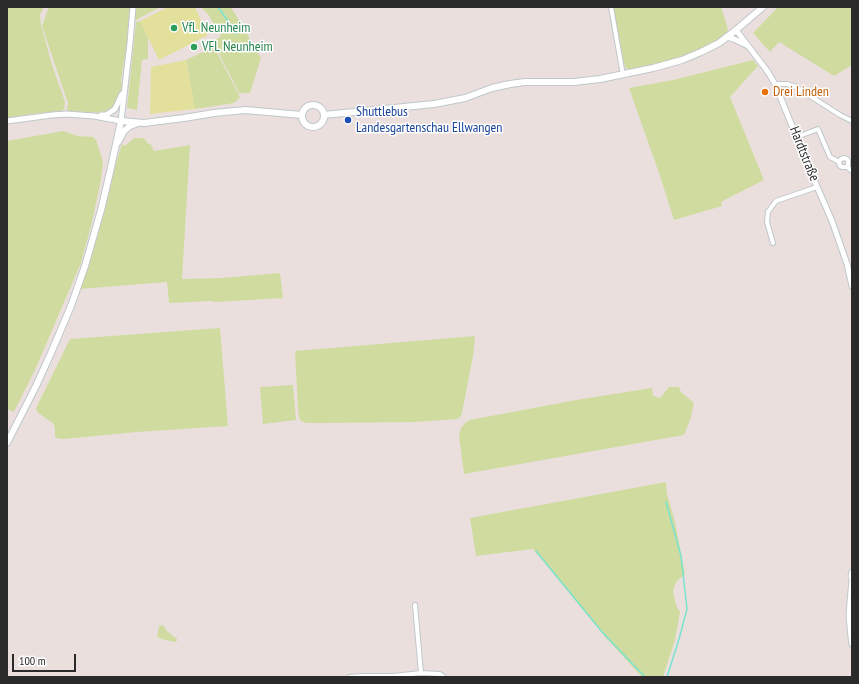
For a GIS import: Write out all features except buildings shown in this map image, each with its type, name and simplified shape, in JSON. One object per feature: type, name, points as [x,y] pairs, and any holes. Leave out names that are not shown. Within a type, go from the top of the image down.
[{"type":"main road","points":[[324,115],[434,104],[465,98],[492,88],[510,84],[525,82],[574,82],[600,79],[653,68],[682,60],[719,43],[762,7]]},
{"type":"main road","points":[[312,105],[321,109],[324,115],[322,123],[314,127],[305,123],[302,115],[306,108],[312,105]]},
{"type":"main road","points":[[116,147],[124,131],[130,126],[139,123],[245,110],[302,115]]},
{"type":"main road","points":[[7,443],[59,336],[85,266],[103,202],[121,120],[139,123]]},
{"type":"street","points":[[7,121],[52,115],[81,114],[121,120],[133,7]]},
{"type":"street","points":[[611,7],[623,74]]},
{"type":"street","name":"Hardtstraße","points":[[736,30],[768,72],[775,84],[849,263],[852,286]]},
{"type":"street","points":[[727,37],[734,38],[749,47]]},
{"type":"street","points":[[775,84],[787,84],[796,87],[852,121]]},
{"type":"street","points":[[94,116],[106,115],[115,110],[125,89]]},
{"type":"street","points":[[797,137],[818,129],[830,157],[839,162],[840,166],[847,167],[852,171]]},
{"type":"street","points":[[839,162],[845,158],[848,160],[847,167]]},
{"type":"street","points":[[773,243],[767,222],[768,212],[776,201],[817,187]]},
{"type":"street","points":[[852,572],[849,616],[852,644]]},
{"type":"street","points":[[415,605],[421,673]]},
{"type":"street","points":[[350,677],[393,676],[421,673],[440,674],[444,677]]},
{"type":"green space","points":[[7,7],[44,7],[40,15],[41,25],[52,65],[65,102],[64,109],[62,111],[7,118]]},
{"type":"green space","points":[[49,7],[160,7],[129,24],[121,81],[122,88],[110,110],[101,113],[67,111],[68,103],[42,26]]},
{"type":"green space","points":[[201,7],[231,7],[261,58],[250,93],[239,93],[213,42],[221,36],[208,14]]},
{"type":"green space","points":[[613,7],[721,7],[728,29],[727,33],[699,51],[680,58],[630,71],[626,68],[624,63]]},
{"type":"green space","points":[[778,7],[852,7],[852,65],[834,76],[779,42],[770,52],[753,33]]},
{"type":"green space","points":[[140,21],[148,36],[148,59],[142,60],[137,110],[127,108],[136,22]]},
{"type":"green space","points":[[214,47],[240,97],[234,103],[195,109],[186,60]]},
{"type":"green space","points":[[753,60],[758,66],[730,97],[764,180],[721,202],[722,206],[674,220],[629,88],[673,80]]},
{"type":"green space","points":[[63,131],[78,136],[93,137],[96,140],[103,162],[101,180],[81,263],[35,370],[14,412],[7,409],[7,141]]},
{"type":"green space","points":[[134,138],[145,139],[148,144],[150,143],[154,151],[190,145],[182,279],[222,278],[280,273],[283,298],[169,303],[167,282],[80,289],[109,194],[115,166],[122,144],[125,146]]},
{"type":"green space","points":[[220,328],[228,426],[137,432],[64,439],[55,437],[54,424],[37,412],[36,408],[70,339]]},
{"type":"green space","points":[[475,336],[473,356],[462,413],[457,419],[415,422],[306,423],[301,421],[299,418],[295,351]]},
{"type":"green space","points":[[293,385],[296,420],[263,424],[260,387]]},
{"type":"green space","points":[[669,387],[679,387],[681,392],[694,403],[691,417],[684,435],[464,474],[459,436],[461,428],[470,420],[576,400],[652,388],[653,396],[660,398]]},
{"type":"green space","points":[[666,482],[667,494],[675,522],[685,574],[676,582],[673,591],[676,605],[680,612],[675,640],[663,677],[642,677],[606,638],[533,549],[476,556],[470,518]]},
{"type":"green space","points":[[163,625],[167,631],[177,639],[177,641],[165,640],[157,637],[159,626]]},
{"type":"shaded area","name":"VfL Neunheim","points":[[168,7],[195,7],[208,35],[159,60],[140,21]]},
{"type":"shaded area","name":"VfL Neunheim","points":[[186,60],[195,109],[150,114],[151,67]]},
{"type":"waterway","points":[[218,7],[230,24]]},
{"type":"waterway","points":[[233,28],[237,34]]},
{"type":"waterway","points":[[666,502],[681,556],[687,609],[667,677]]},
{"type":"waterway","points":[[536,551],[603,633],[645,677]]},
{"type":"place","name":"VfL Neunheim","points":[[174,28]]},
{"type":"place","name":"VFL Neunheim","points":[[194,47]]},
{"type":"place","name":"Drei Linden","points":[[765,92]]},
{"type":"place","name":"Shuttlebus Landesgartenschau Ellwangen","points":[[348,120]]}]
